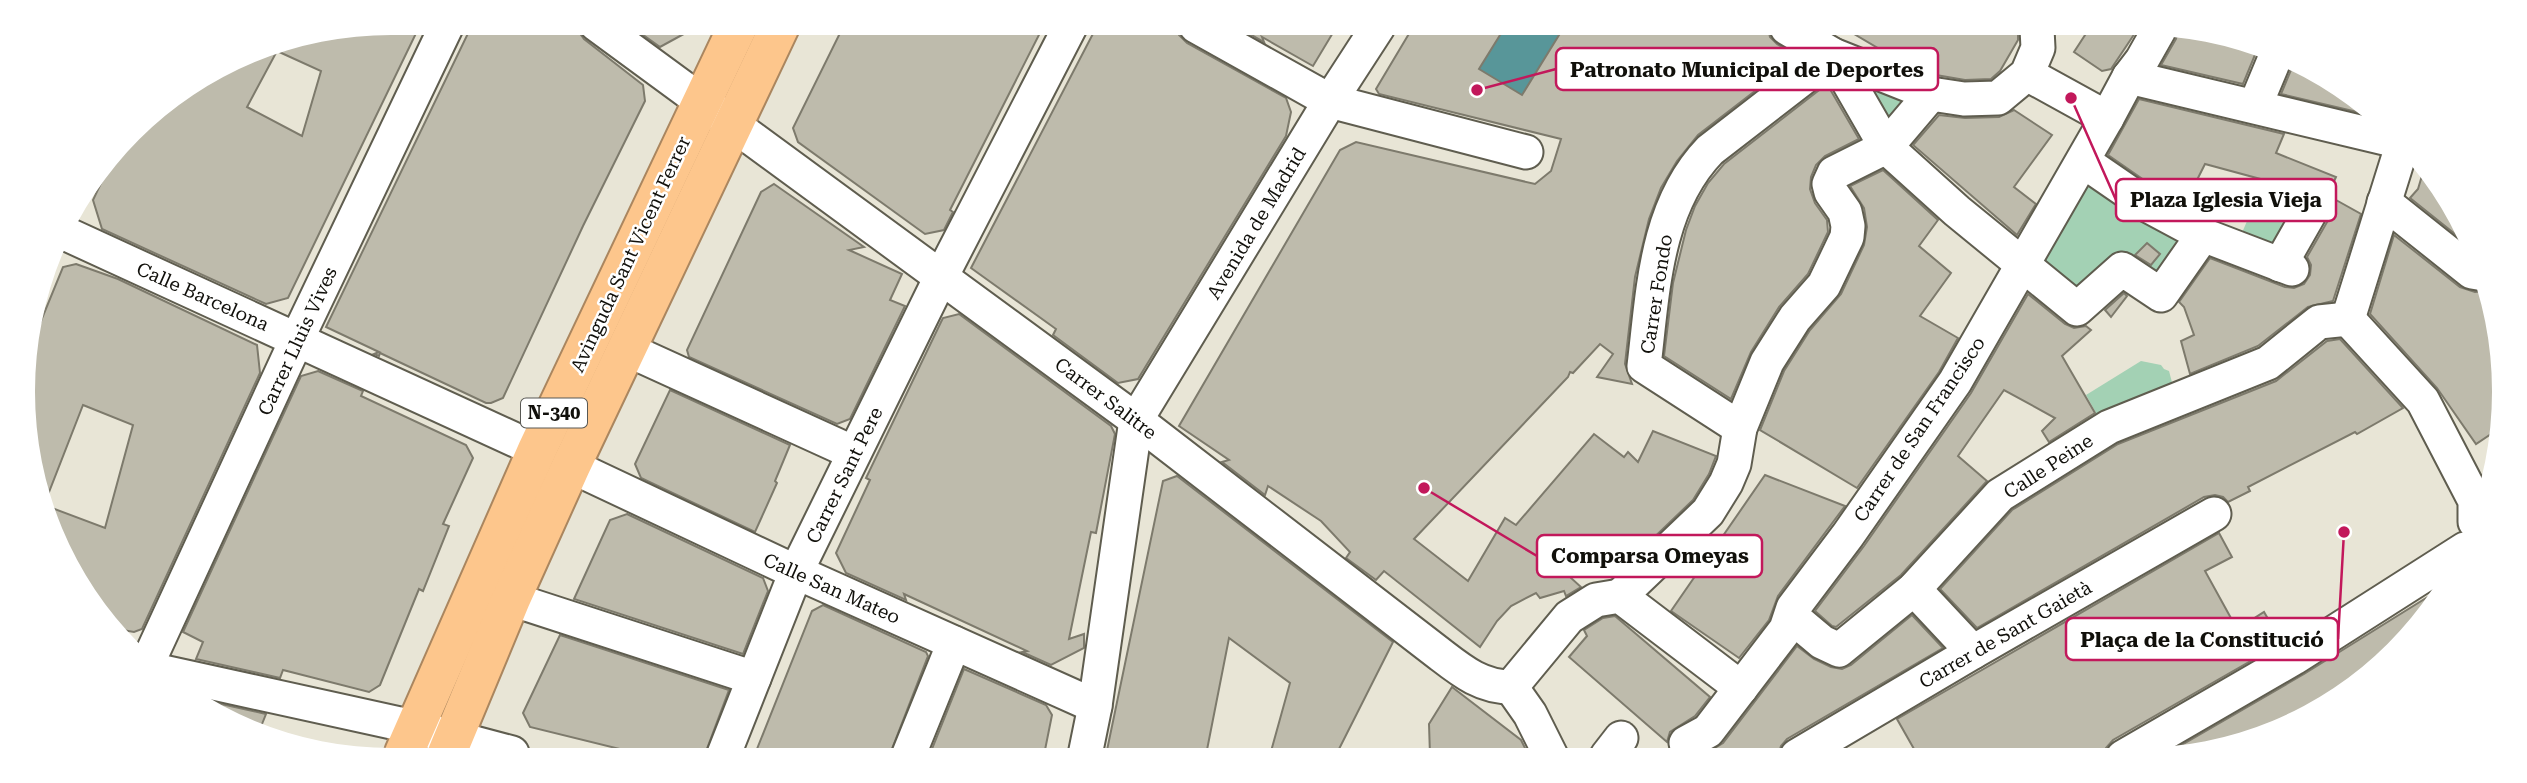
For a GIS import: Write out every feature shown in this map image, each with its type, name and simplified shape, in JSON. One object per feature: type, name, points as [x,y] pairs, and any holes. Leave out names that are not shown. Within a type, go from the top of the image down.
[{"type":"highway","name":"Avinguda Sant Vicent Ferrer","points":[[409,740],[537,450],[734,35]]},
{"type":"highway","name":"Avinguda Sant Vicent Ferrer","points":[[451,746],[511,599],[571,466],[776,35]]},
{"type":"street","name":"Carrer Lluis Vives","points":[[151,655],[442,35]]},
{"type":"street","name":"Carrer Salitre","points":[[611,35],[1136,420],[1457,668],[1481,683],[1511,687]]},
{"type":"street","name":"Carrer Sant Pere","points":[[726,748],[796,572],[941,277],[1066,35]]},
{"type":"street","points":[[1212,35],[1330,101],[1526,152]]},
{"type":"street","name":"Avenida de Madrid","points":[[1136,420],[1373,35]]},
{"type":"street","points":[[1799,35],[1833,55],[1931,94],[1964,99],[1998,98],[2034,51],[2107,118]]},
{"type":"street","name":"Carrer de San Francisco","points":[[1686,743],[1708,731],[1786,629],[1793,608],[1848,536],[1955,382],[2129,77],[2156,36]]},
{"type":"street","points":[[1833,55],[1886,147],[1957,211],[2023,262],[2077,309],[2122,270],[2161,295],[2203,235]]},
{"type":"street","name":"Carrer Fondo","points":[[1740,428],[1644,366],[1659,254],[1670,213],[1698,162],[1833,55]]},
{"type":"street","points":[[2255,106],[2273,63]]},
{"type":"street","points":[[2129,77],[2388,139]]},
{"type":"street","points":[[1546,748],[1530,714],[1511,687],[1569,617],[1596,600],[1620,596],[1695,525],[1717,500],[1734,464],[1740,428],[1779,340],[1824,285],[1847,237],[1845,212],[1831,192],[1829,184],[1834,173],[1886,147],[1931,94]]},
{"type":"street","points":[[2400,152],[2348,319],[2420,396],[2474,502]]},
{"type":"street","points":[[2082,161],[2147,205],[2203,235],[2286,267],[2317,200]]},
{"type":"street","points":[[2384,202],[2471,271]]},
{"type":"street","name":"Calle Barcelona","points":[[71,235],[537,450]]},
{"type":"street","name":"Calle Peine","points":[[1791,615],[1822,642],[1839,650],[1914,589],[2000,495],[2109,427],[2268,363],[2319,321],[2348,319]]},
{"type":"street","points":[[626,349],[855,453]]},
{"type":"street","points":[[1086,748],[1095,706],[1136,420]]},
{"type":"street","name":"Calle San Mateo","points":[[571,466],[796,572],[1095,706]]},
{"type":"street","name":"Carrer de Sant Gaietà","points":[[1811,748],[2214,514]]},
{"type":"street","points":[[2139,748],[2294,658],[2450,559]]},
{"type":"street","points":[[1914,589],[1973,652]]},
{"type":"street","points":[[1620,596],[1741,688]]},
{"type":"street","points":[[511,599],[754,678]]},
{"type":"street","points":[[911,748],[954,643]]},
{"type":"street","points":[[176,676],[409,740],[451,746]]},
{"type":"green space","points":[[1859,79],[1912,100],[1887,127]]},
{"type":"green space","points":[[2083,169],[2194,237],[2158,285],[2080,296],[2032,257]]},
{"type":"green space","points":[[2249,186],[2291,207],[2286,218],[2296,227],[2278,260],[2238,242],[2257,198],[2245,193]]},
{"type":"green space","points":[[2141,361],[2161,365],[2169,371],[2174,390],[2100,420],[2086,395]]},
{"type":"water","points":[[1500,35],[1559,35],[1522,95],[1479,69]]},
{"type":"building","points":[[415,35],[288,298],[266,304],[102,229],[93,200],[123,156],[156,123],[193,95],[234,72],[275,55],[247,107],[302,136],[321,71],[281,53],[345,38]]},
{"type":"building","points":[[467,35],[581,35],[643,85],[645,101],[503,398],[486,403],[380,353],[379,356],[374,354],[379,352],[326,327]]},
{"type":"building","points":[[643,35],[682,35],[660,47]]},
{"type":"building","points":[[839,35],[1039,35],[950,210],[953,212],[944,230],[925,234],[798,142],[793,128]]},
{"type":"building","points":[[1092,35],[1179,35],[1187,43],[1286,98],[1291,112],[1286,136],[1138,379],[1118,383],[1053,335],[1056,329],[971,268]]},
{"type":"building","points":[[1252,35],[1332,35],[1313,66],[1262,37],[1264,42]]},
{"type":"building","points":[[1408,35],[1500,35],[1479,69],[1522,95],[1559,35],[1770,35],[1777,44],[1799,57],[1698,135],[1677,161],[1661,188],[1649,219],[1635,277],[1625,364],[1632,384],[1597,377],[1613,354],[1600,344],[1573,373],[1570,372],[1414,539],[1468,581],[1505,518],[1516,525],[1594,434],[1624,457],[1628,452],[1638,462],[1653,431],[1716,456],[1709,474],[1693,500],[1617,573],[1590,554],[1571,578],[1581,587],[1566,596],[1564,591],[1540,598],[1536,593],[1511,606],[1497,621],[1480,647],[1384,571],[1376,580],[1346,558],[1350,552],[1321,521],[1268,486],[1265,495],[1222,462],[1229,460],[1179,426],[1340,150],[1356,142],[1535,184],[1551,171],[1561,139],[1379,94],[1376,89]]},
{"type":"building","points":[[1856,35],[2018,35],[2018,40],[2000,71],[1991,79],[1965,80],[1936,75],[1900,61]]},
{"type":"building","points":[[2085,35],[2134,35],[2111,69],[2102,71],[2074,52]]},
{"type":"building","points":[[2176,39],[2205,42],[2255,56],[2243,84],[2161,65]]},
{"type":"building","points":[[2291,71],[2334,95],[2357,112],[2281,94]]},
{"type":"building","points":[[1827,84],[1859,139],[1825,156],[1816,165],[1810,189],[1815,203],[1827,220],[1828,232],[1808,274],[1779,307],[1751,352],[1731,399],[1664,356],[1673,283],[1686,230],[1708,183],[1724,164]]},
{"type":"building","points":[[2139,99],[2284,134],[2276,153],[2336,177],[2331,188],[2318,181],[2307,184],[2291,207],[2259,190],[2264,180],[2205,164],[2185,204],[2157,189],[2108,155]]},
{"type":"building","points":[[2014,110],[2052,135],[2014,187],[2036,204],[2017,235],[1913,145],[1939,115],[1965,118],[1999,117]]},
{"type":"building","points":[[1883,170],[1938,220],[1919,246],[1951,273],[1920,316],[1958,338],[1939,372],[1857,488],[1760,430],[1784,371],[1810,330],[1841,294],[1864,245],[1867,227],[1864,208],[1850,186]]},
{"type":"building","points":[[2421,178],[2455,234],[2410,198],[2418,189]]},
{"type":"building","points":[[774,184],[864,247],[849,250],[902,274],[890,300],[905,306],[850,419],[837,424],[689,357],[687,350],[761,192]]},
{"type":"building","points":[[2336,200],[2361,214],[2333,301],[2308,307],[2258,346],[2190,374],[2181,341],[2194,335],[2184,307],[2179,302],[2210,258],[2285,287],[2294,288],[2304,284],[2310,275],[2311,265],[2307,257],[2334,210]]},
{"type":"building","points":[[2394,235],[2460,287],[2478,292],[2491,368],[2489,435],[2476,444],[2437,388],[2370,314]]},
{"type":"building","points":[[2147,243],[2160,254],[2151,265],[2135,255]]},
{"type":"building","points":[[76,264],[118,279],[257,345],[260,373],[142,629],[134,632],[123,627],[95,590],[72,549],[55,509],[105,528],[133,425],[83,405],[49,491],[38,438],[35,392],[38,345],[44,314],[63,267]]},
{"type":"building","points":[[2124,293],[2127,296],[2111,317],[2105,310]]},
{"type":"building","points":[[2028,294],[2065,324],[2074,328],[2086,326],[2091,330],[2062,356],[2095,413],[2049,442],[2042,431],[2055,418],[2004,390],[1958,456],[1987,481],[1901,575],[1836,627],[1832,626],[1815,611],[1971,393]]},
{"type":"building","points":[[959,314],[1111,426],[1115,434],[1096,533],[1091,532],[1069,639],[1084,634],[1084,648],[1051,665],[1022,652],[1027,651],[904,594],[906,600],[846,573],[836,553],[870,480],[866,478],[943,318]]},
{"type":"building","points":[[2340,339],[2403,408],[2357,434],[2355,432],[2248,487],[2250,491],[2228,502],[2215,495],[2204,497],[1977,628],[1940,589],[2012,510],[2118,444],[2276,381],[2327,341]]},
{"type":"building","points":[[318,371],[363,391],[361,396],[466,445],[473,458],[443,524],[449,526],[423,591],[419,589],[380,685],[369,692],[283,670],[280,678],[196,659],[203,642],[183,632],[301,376]]},
{"type":"building","points":[[670,390],[790,445],[775,481],[777,483],[755,532],[641,478],[635,464]]},
{"type":"building","points":[[1765,475],[1845,506],[1778,596],[1769,620],[1739,658],[1671,611]]},
{"type":"building","points":[[1177,476],[1393,642],[1340,748],[1272,748],[1290,683],[1229,638],[1207,748],[1107,748],[1163,481]]},
{"type":"building","points":[[627,514],[763,578],[768,591],[743,654],[574,599],[610,520]]},
{"type":"building","points":[[2219,533],[2232,557],[2205,571],[2237,629],[2264,612],[2282,643],[2113,740],[2106,748],[1913,748],[1897,719]]},
{"type":"building","points":[[2426,598],[2388,644],[2334,688],[2272,721],[2228,736],[2182,745],[2304,674]]},
{"type":"building","points":[[823,605],[926,652],[928,656],[892,748],[757,748],[812,611]]},
{"type":"building","points":[[1912,615],[1943,648],[1787,739],[1780,748],[1715,748],[1723,743],[1797,646],[1814,659],[1831,667],[1842,669],[1851,665]]},
{"type":"building","points":[[1615,616],[1710,697],[1695,716],[1670,732],[1667,742],[1569,657],[1587,636],[1584,630],[1603,618]]},
{"type":"building","points":[[560,635],[729,690],[707,748],[616,748],[530,727],[523,713]]},
{"type":"building","points":[[964,669],[1046,705],[1052,715],[1045,748],[932,748]]},
{"type":"building","points":[[1452,687],[1521,740],[1525,748],[1430,748],[1429,724]]},
{"type":"building","points":[[220,704],[266,714],[262,724]]},
{"type":"place","name":"Patronato Municipal de Deportes","points":[[1477,90]]},
{"type":"place","name":"Plaza Iglesia Vieja","points":[[2071,98]]},
{"type":"place","name":"Comparsa Omeyas","points":[[1424,488]]},
{"type":"place","name":"Plaça de la Constitució","points":[[2344,532]]}]
